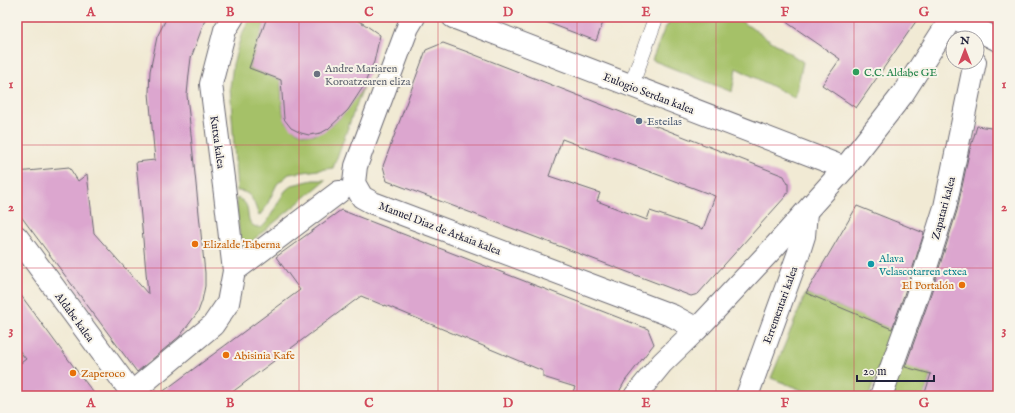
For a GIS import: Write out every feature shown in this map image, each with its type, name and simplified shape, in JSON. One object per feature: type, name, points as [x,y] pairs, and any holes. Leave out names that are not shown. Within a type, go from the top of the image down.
[{"type":"street","name":"Kutxa kalea","points":[[138,390],[213,325],[228,303],[234,271],[211,84],[225,30],[233,17]]},
{"type":"street","name":"Manuel Diaz de Arkaia kalea","points":[[414,17],[408,27],[356,166],[354,182],[362,197],[373,204],[673,316],[697,329]]},
{"type":"street","name":"Eulogio Serdan kalea","points":[[453,17],[844,168]]},
{"type":"street","points":[[635,396],[662,363],[697,329],[776,245],[844,168],[902,95],[952,17],[990,36]]},
{"type":"street","name":"Zapatari kalea","points":[[881,396],[916,299],[945,207],[973,70]]},
{"type":"street","points":[[234,271],[340,192]]},
{"type":"street","name":"Errementari kalea","points":[[747,396],[798,255],[804,236],[806,212]]},
{"type":"street","name":"Aldabe kalea","points":[[17,237],[138,390]]},
{"type":"lane","points":[[630,86],[656,17]]},
{"type":"green space","points":[[251,17],[267,17],[249,68],[281,80],[284,117],[289,125],[298,132],[308,135],[327,129],[336,122],[352,104],[363,87],[333,168],[289,174],[277,184],[266,207],[259,216],[250,196],[246,193],[237,191],[230,87],[233,64],[241,36]]},
{"type":"green space","points":[[673,17],[735,17],[803,62],[795,98],[736,68],[732,92],[652,60],[664,30]]},
{"type":"green space","points":[[313,180],[326,180],[241,250],[236,198],[245,203],[251,223],[254,226],[261,228],[267,222],[285,191],[292,185]]},
{"type":"green space","points":[[806,293],[893,329],[869,396],[817,396],[771,378]]},
{"type":"green space","points":[[17,348],[45,385],[19,365],[17,366]]},
{"type":"green space","points":[[898,364],[931,374],[924,396],[887,396]]},
{"type":"building","points":[[167,17],[206,17],[191,58],[187,95],[205,273],[205,286],[198,312],[180,336],[137,372],[17,211],[17,172],[69,167],[78,181],[87,174],[94,233],[148,294],[136,162],[155,160],[149,93],[150,71],[157,37]]},
{"type":"building","name":"Andre Mariaren Koroatzearen eliza","points":[[267,17],[351,17],[380,35],[374,62],[363,87],[348,110],[328,129],[321,133],[309,135],[291,128],[284,119],[281,80],[249,68]]},
{"type":"building","points":[[539,17],[605,17],[596,41],[538,19]]},
{"type":"building","name":"C.C. Aldabe GE","points":[[779,17],[919,17],[856,108],[822,85],[840,59]]},
{"type":"building","points":[[443,43],[784,176],[788,184],[788,192],[698,294],[691,296],[387,181],[383,166],[426,50]],"holes":[[[562,139],[715,196],[703,229],[650,211],[647,220],[597,201],[600,193],[549,176]]]},
{"type":"building","points":[[977,126],[998,129],[998,396],[924,396],[931,374],[905,367],[928,303],[957,211],[969,153]]},
{"type":"building","name":"Alava Velascotarren etxea","points":[[857,206],[924,233],[892,329],[806,293]]},
{"type":"building","points":[[341,210],[648,329],[654,344],[625,381],[617,396],[571,396],[575,387],[543,377],[543,371],[361,296],[227,396],[157,396],[300,290],[276,257]]},
{"type":"building","points":[[17,290],[96,396],[17,396],[17,366],[26,359],[17,348]]},
{"type":"place","name":"C.C. Aldabe GE","points":[[856,72]]},
{"type":"place","name":"Andre Mariaren Koroatzearen eliza","points":[[317,74]]},
{"type":"place","name":"Esteilas","points":[[639,121]]},
{"type":"place","name":"Elizalde Taberna","points":[[195,244]]},
{"type":"place","name":"Alava Velascotarren etxea","points":[[871,264]]},
{"type":"place","name":"El Portalón","points":[[962,285]]},
{"type":"place","name":"Abisinia Kafe","points":[[226,355]]},
{"type":"place","name":"Zaperoco","points":[[73,373]]}]
